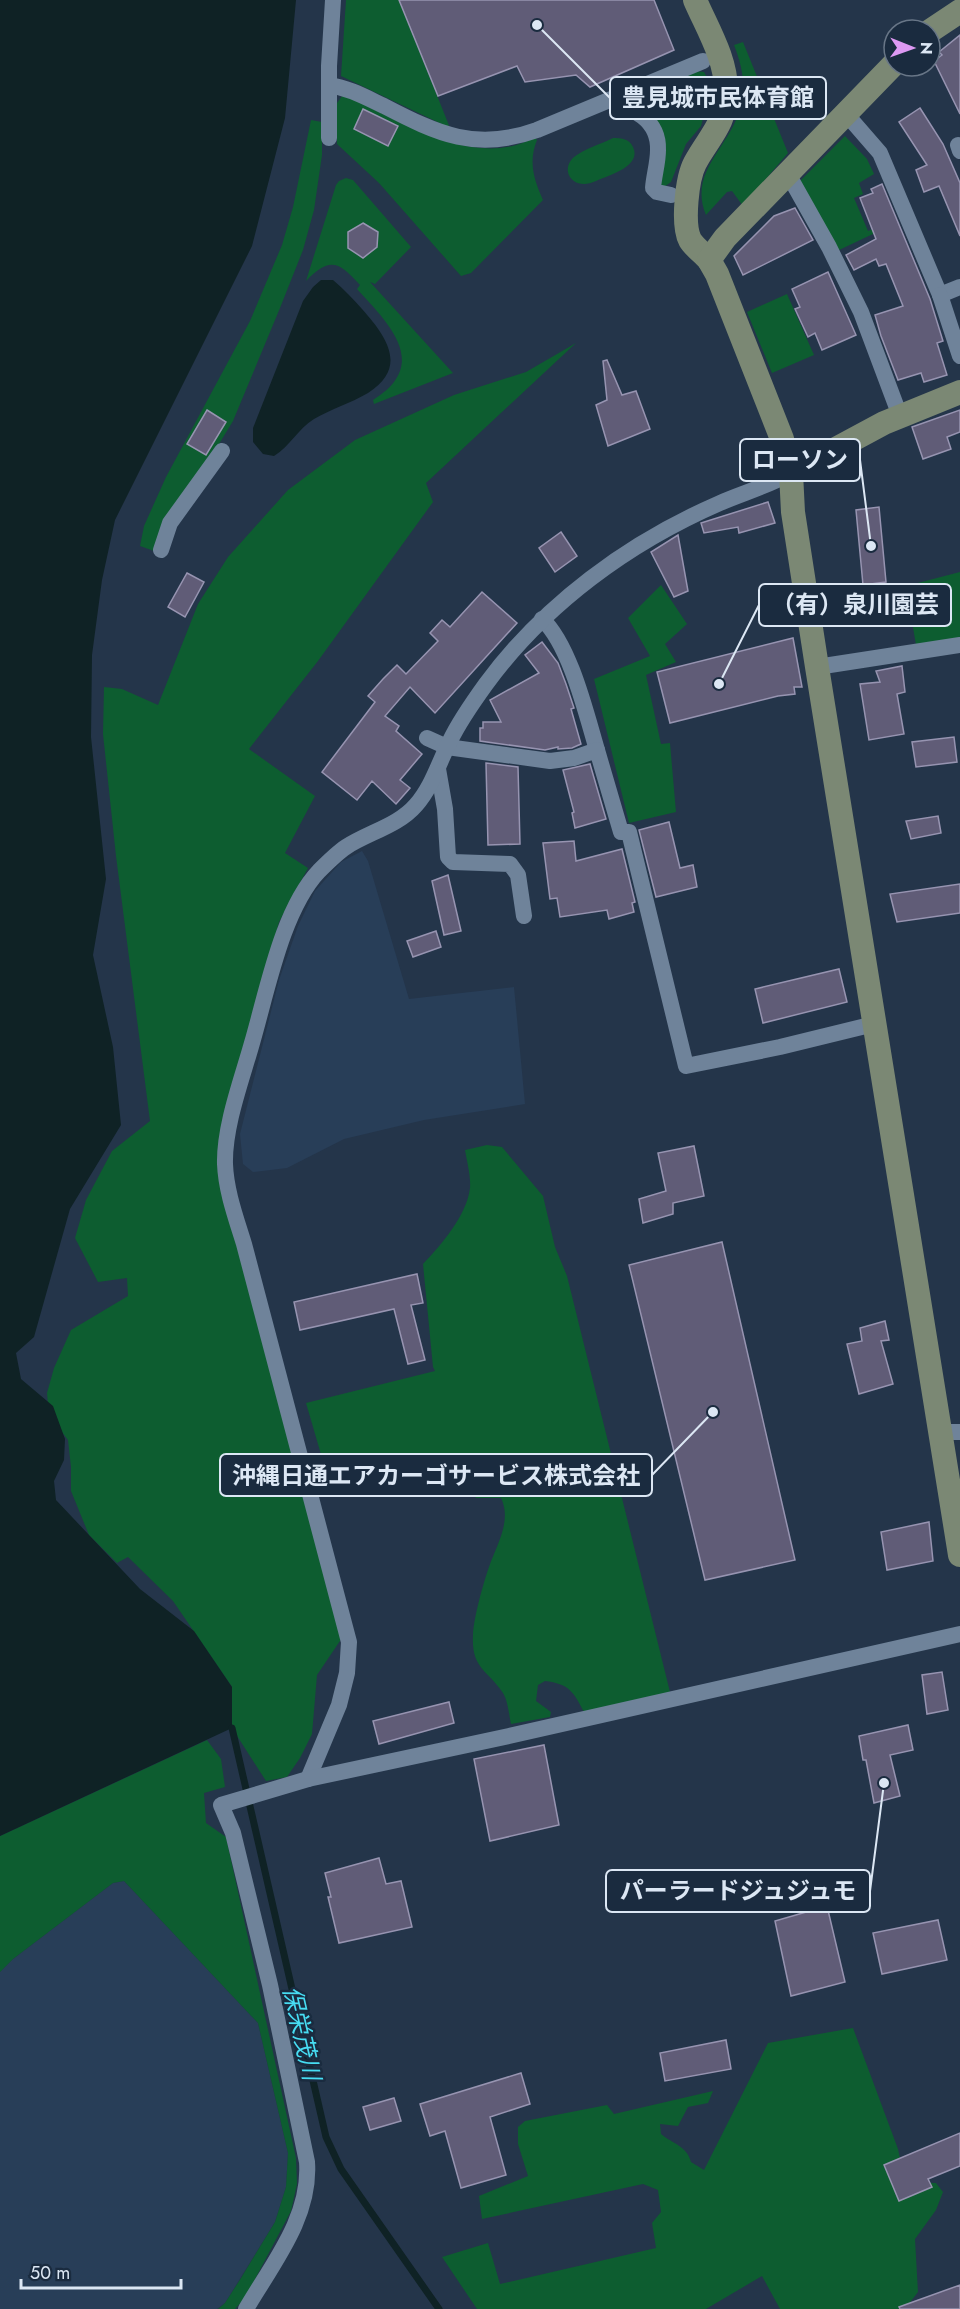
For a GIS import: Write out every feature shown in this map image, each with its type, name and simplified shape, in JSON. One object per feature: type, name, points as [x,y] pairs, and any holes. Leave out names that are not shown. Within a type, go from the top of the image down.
[{"type":"street","points":[[329,138],[333,0]]},
{"type":"street","points":[[696,0],[726,74],[726,93],[724,112],[716,130],[691,171],[687,195],[690,240],[709,260],[717,274],[782,439],[791,473],[793,512],[874,1024],[950,1432],[960,1556]]},
{"type":"street","points":[[942,23],[960,11]]},
{"type":"street","points":[[329,85],[346,87],[419,124],[453,137],[502,140],[519,137],[703,61]]},
{"type":"street","points":[[709,260],[725,238],[882,77]]},
{"type":"street","points":[[609,100],[641,114],[651,123],[656,134],[658,148],[653,188],[657,192],[671,195]]},
{"type":"street","points":[[846,115],[880,153],[940,295],[960,356]]},
{"type":"street","points":[[788,174],[829,247],[861,312],[900,416]]},
{"type":"street","points":[[940,295],[960,287]]},
{"type":"street","points":[[308,1779],[339,1705],[347,1674],[349,1642],[244,1244],[231,1205],[225,1163],[231,1116],[279,949],[297,904],[317,873],[345,848],[401,819],[411,811],[419,802],[438,769],[447,747],[486,684],[542,619],[613,562],[662,532],[720,503],[775,482],[900,416],[960,392]]},
{"type":"street","points":[[161,550],[170,523],[222,451]]},
{"type":"street","points":[[542,619],[551,628],[577,683],[621,832],[629,832],[686,1066],[780,1047],[874,1024]]},
{"type":"street","points":[[817,667],[960,645]]},
{"type":"street","points":[[427,738],[447,747],[550,761],[574,758],[597,750]]},
{"type":"street","points":[[438,769],[445,809],[448,857],[453,862],[510,864],[518,875],[524,916]]},
{"type":"street","points":[[246,2309],[297,2223],[305,2199],[308,2171],[270,1985],[233,1833],[221,1805],[308,1779],[960,1634]]},
{"type":"shaded area","points":[[0,0],[296,0],[285,118],[252,246],[115,520],[102,580],[92,655],[91,737],[106,879],[93,955],[113,1047],[121,1125],[70,1209],[34,1337],[16,1353],[21,1379],[53,1406],[65,1439],[64,1460],[54,1481],[56,1500],[140,1589],[194,1631],[232,1687],[232,1728],[0,1836]]},
{"type":"shaded area","points":[[321,280],[333,280],[337,283],[379,330],[389,351],[388,373],[368,393],[308,423],[274,456],[263,454],[253,442],[253,428],[303,301]]},
{"type":"shaded area","points":[[362,851],[368,861],[409,999],[514,987],[525,1104],[424,1120],[344,1139],[287,1168],[253,1172],[243,1164],[240,1134],[279,980],[298,926],[315,891],[341,862]]},
{"type":"shaded area","points":[[124,1881],[258,2023],[288,2153],[286,2187],[275,2222],[225,2303],[217,2309],[0,2309],[0,1972],[13,1959],[113,1883]]},
{"type":"green space","points":[[346,0],[399,0],[450,128],[341,76]]},
{"type":"green space","points":[[743,42],[788,153],[743,206],[732,191],[727,192],[706,215],[702,200],[702,186],[706,173],[735,123],[742,101],[743,77],[734,45]]},
{"type":"green space","points":[[695,71],[704,72],[709,81],[701,126],[686,144],[671,182],[664,187],[658,184],[647,110],[641,104],[630,102],[629,99]]},
{"type":"green space","points":[[342,96],[347,96],[414,129],[464,146],[489,148],[512,146],[535,137],[537,140],[534,148],[533,171],[543,200],[471,273],[461,276],[379,183],[337,144],[337,103]]},
{"type":"green space","points":[[311,120],[322,122],[322,155],[314,210],[303,250],[280,308],[233,421],[154,551],[140,546],[144,526],[166,477],[250,321],[282,245],[293,207]]},
{"type":"green space","points":[[845,136],[867,159],[874,174],[859,183],[863,194],[854,198],[868,231],[892,221],[894,224],[837,251],[798,183]]},
{"type":"green space","points":[[613,138],[624,139],[633,147],[635,154],[629,165],[588,184],[575,182],[568,173],[570,162],[574,157]]},
{"type":"green space","points":[[346,178],[353,180],[411,247],[375,284],[370,282],[453,373],[374,404],[373,400],[390,386],[399,372],[402,358],[399,344],[381,316],[357,289],[360,285],[346,271],[334,265],[328,265],[306,281],[336,185]]},
{"type":"green space","points":[[787,294],[814,355],[772,373],[747,312]]},
{"type":"green space","points":[[576,343],[426,483],[433,502],[318,661],[249,749],[315,796],[285,853],[308,868],[279,922],[258,997],[221,1158],[344,1635],[317,1675],[312,1734],[300,1758],[287,1777],[266,1781],[232,1728],[232,1687],[173,1601],[128,1557],[117,1563],[89,1535],[71,1491],[68,1440],[49,1415],[47,1393],[54,1368],[71,1330],[128,1296],[127,1278],[98,1282],[75,1238],[86,1200],[112,1151],[150,1121],[116,856],[103,734],[104,687],[122,689],[158,705],[198,604],[228,557],[288,490],[355,440],[454,395],[526,372]]},
{"type":"green space","points":[[960,572],[960,638],[916,645],[906,586]]},
{"type":"green space","points":[[661,585],[687,624],[665,644],[676,662],[646,675],[661,744],[670,743],[676,812],[629,823],[594,679],[650,656],[628,618]]},
{"type":"green space","points":[[487,1145],[502,1147],[543,1196],[555,1247],[567,1276],[670,1692],[584,1712],[569,1690],[560,1684],[545,1681],[538,1685],[536,1701],[551,1712],[550,1717],[511,1724],[505,1696],[477,1662],[473,1646],[479,1600],[504,1524],[505,1515],[501,1498],[476,1498],[471,1490],[477,1478],[473,1457],[327,1475],[306,1403],[435,1371],[423,1264],[438,1248],[464,1209],[470,1188],[465,1150]]},
{"type":"green space","points":[[207,1740],[221,1759],[225,1787],[204,1793],[206,1823],[226,1837],[296,2158],[297,2184],[291,2211],[245,2298],[235,2309],[218,2309],[225,2303],[275,2222],[286,2187],[288,2153],[258,2023],[124,1881],[113,1883],[13,1959],[0,1972],[0,1836]]},
{"type":"green space","points":[[853,2028],[898,2149],[905,2182],[936,2183],[943,2192],[936,2210],[915,2239],[918,2292],[905,2309],[780,2309],[762,2276],[706,2309],[477,2309],[442,2257],[488,2243],[500,2284],[656,2248],[652,2223],[661,2212],[658,2190],[643,2184],[482,2219],[479,2196],[528,2176],[518,2144],[518,2127],[525,2121],[607,2105],[614,2114],[713,2091],[708,2103],[688,2107],[678,2126],[660,2124],[661,2134],[683,2149],[691,2162],[704,2170],[768,2043]]},
{"type":"building","points":[[399,0],[654,0],[674,50],[590,87],[576,75],[525,82],[517,66],[438,96]]},
{"type":"building","points":[[960,35],[960,114],[942,77],[942,50]]},
{"type":"building","points":[[920,108],[943,144],[960,183],[960,236],[939,186],[924,192],[916,170],[927,165],[899,122]]},
{"type":"building","points":[[363,109],[398,126],[388,146],[354,129]]},
{"type":"building","points":[[882,184],[930,299],[943,341],[937,343],[947,375],[924,382],[921,373],[898,380],[881,336],[875,315],[903,306],[886,264],[879,266],[876,259],[854,270],[846,255],[876,239],[860,198],[873,193],[871,189]]},
{"type":"building","points":[[795,208],[813,240],[743,275],[734,256],[774,216]]},
{"type":"building","points":[[363,223],[378,232],[377,247],[363,258],[348,248],[348,232]]},
{"type":"building","points":[[828,272],[856,335],[822,350],[815,333],[808,337],[795,309],[800,307],[792,289]]},
{"type":"building","points":[[607,360],[622,395],[636,391],[650,429],[608,446],[596,405],[607,400],[603,361]]},
{"type":"building","points":[[207,410],[226,422],[206,455],[187,444]]},
{"type":"building","points":[[960,410],[960,432],[947,437],[951,449],[923,459],[912,427]]},
{"type":"building","points":[[768,502],[775,523],[739,533],[738,527],[704,533],[701,523]]},
{"type":"building","points":[[879,507],[886,582],[863,585],[856,510]]},
{"type":"building","points":[[561,532],[577,556],[555,572],[539,548]]},
{"type":"building","points":[[678,535],[688,591],[674,597],[651,552]]},
{"type":"building","points":[[187,573],[204,582],[185,617],[168,607]]},
{"type":"building","points":[[482,592],[517,623],[435,713],[410,687],[385,716],[399,726],[396,731],[422,754],[400,780],[410,788],[396,804],[372,781],[357,800],[322,772],[375,702],[368,696],[383,679],[397,665],[406,674],[438,641],[430,633],[442,620],[450,627]]},
{"type":"building","points":[[793,638],[802,687],[794,687],[795,694],[778,696],[670,723],[657,672]]},
{"type":"building","points":[[542,642],[558,663],[574,708],[571,709],[581,744],[572,748],[558,749],[558,747],[545,750],[480,741],[480,728],[483,728],[483,722],[501,722],[490,700],[539,673],[525,655]]},
{"type":"building","points":[[902,666],[905,692],[897,694],[904,734],[869,740],[860,684],[880,682],[876,671]]},
{"type":"building","points":[[954,737],[957,762],[916,767],[912,742]]},
{"type":"building","points":[[486,763],[518,767],[520,844],[488,845]]},
{"type":"building","points":[[590,764],[606,819],[575,828],[572,813],[574,812],[563,770]]},
{"type":"building","points":[[938,816],[941,833],[911,839],[906,821]]},
{"type":"building","points":[[669,822],[680,868],[693,865],[697,887],[656,897],[639,830]]},
{"type":"building","points":[[574,841],[576,861],[622,849],[635,902],[632,903],[634,912],[609,919],[607,910],[560,917],[557,898],[550,899],[543,843]]},
{"type":"building","points":[[448,875],[461,931],[444,935],[432,881]]},
{"type":"building","points":[[960,884],[960,913],[897,922],[890,894]]},
{"type":"building","points":[[436,931],[441,947],[413,957],[407,941]]},
{"type":"building","points":[[839,969],[847,1002],[763,1023],[755,989]]},
{"type":"building","points":[[694,1146],[704,1196],[673,1203],[673,1214],[643,1223],[639,1199],[666,1191],[658,1153]]},
{"type":"building","points":[[722,1242],[795,1560],[705,1580],[629,1265]]},
{"type":"building","points":[[417,1274],[423,1303],[411,1305],[425,1360],[408,1364],[394,1309],[300,1330],[294,1302]]},
{"type":"building","points":[[885,1321],[889,1340],[881,1341],[893,1384],[859,1394],[847,1344],[862,1341],[860,1328]]},
{"type":"building","points":[[929,1522],[933,1561],[887,1570],[881,1532]]},
{"type":"building","points":[[942,1672],[948,1710],[927,1714],[922,1675]]},
{"type":"building","points":[[449,1702],[454,1723],[379,1744],[373,1721]]},
{"type":"building","points":[[908,1725],[913,1750],[890,1755],[900,1796],[874,1803],[859,1736]]},
{"type":"building","points":[[544,1745],[559,1825],[490,1841],[474,1759]]},
{"type":"building","points":[[379,1858],[386,1884],[401,1881],[412,1927],[339,1943],[325,1873]]},
{"type":"building","points":[[827,1906],[845,1982],[791,1996],[775,1921]]},
{"type":"building","points":[[938,1920],[947,1960],[882,1974],[873,1933]]},
{"type":"building","points":[[726,2040],[731,2069],[665,2081],[660,2053]]},
{"type":"building","points":[[521,2073],[530,2104],[490,2117],[506,2175],[461,2188],[445,2131],[430,2136],[420,2104]]},
{"type":"building","points":[[394,2098],[401,2121],[370,2130],[363,2107]]},
{"type":"building","points":[[960,2133],[960,2166],[928,2179],[932,2187],[899,2201],[884,2165]]},
{"type":"building","points":[[960,2285],[960,2309],[900,2309],[899,2307]]},
{"type":"waterway","name":"保栄茂川","points":[[232,1728],[326,2137],[341,2169],[439,2309]]},
{"type":"place","name":"豊見城市民体育館","points":[[537,25]]},
{"type":"place","name":"ローソン","points":[[871,546]]},
{"type":"place","name":"（有）泉川園芸","points":[[719,684]]},
{"type":"place","name":"沖縄日通エアカーゴサービス株式会社","points":[[713,1412]]},
{"type":"place","name":"パーラードジュジュモ","points":[[884,1783]]}]
